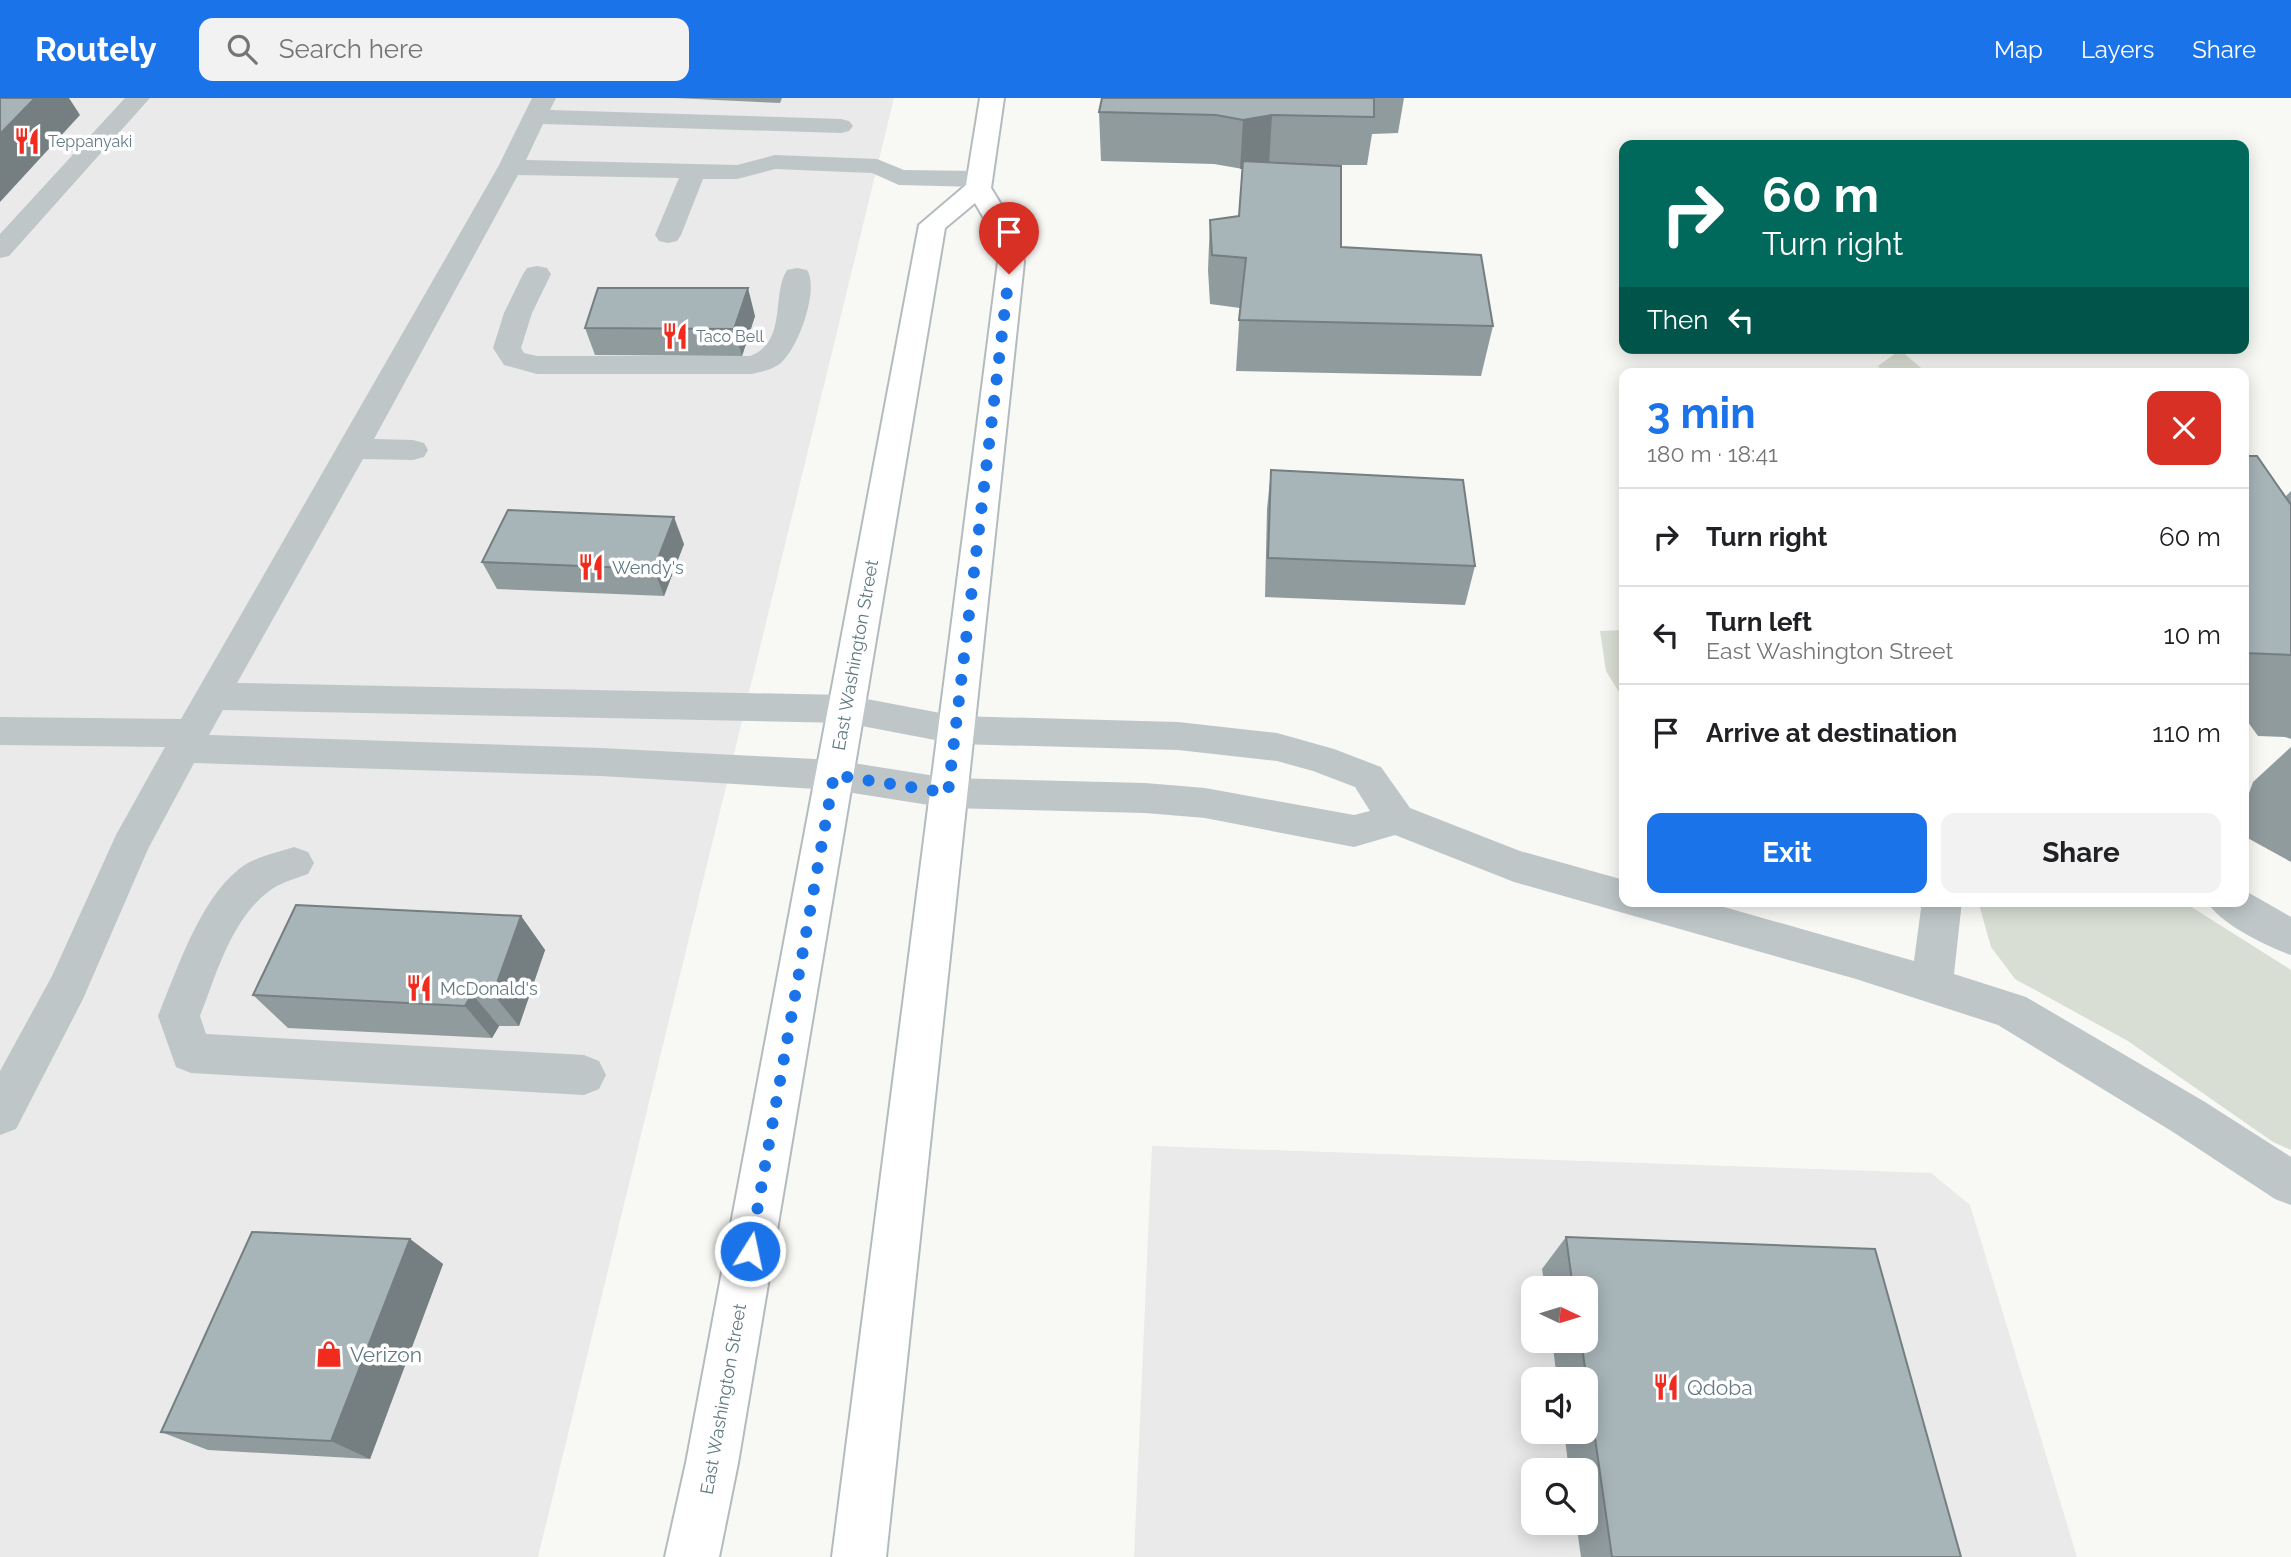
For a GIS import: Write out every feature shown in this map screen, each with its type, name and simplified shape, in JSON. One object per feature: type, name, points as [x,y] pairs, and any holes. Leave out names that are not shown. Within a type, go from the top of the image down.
[{"type":"main road","points":[[859,1557],[1011,262],[1011,250],[1003,226],[979,184],[992,98]]},
{"type":"main road","name":"East Washington Street","points":[[692,1557],[715,1450],[932,225],[979,184]]},
{"type":"lane","points":[[0,250],[138,98]]},
{"type":"lane","points":[[0,1114],[68,986],[130,846],[510,167],[539,107],[841,126]]},
{"type":"lane","points":[[510,167],[737,173],[764,186],[875,189],[900,177],[979,184]]},
{"type":"lane","points":[[668,234],[694,171]]},
{"type":"lane","points":[[537,274],[518,313],[507,348],[514,359],[537,365],[752,365],[770,358],[785,337],[797,290],[797,276]]},
{"type":"lane","points":[[353,449],[413,450]]},
{"type":"lane","points":[[212,696],[846,709],[956,730],[1178,736],[1277,747],[1321,759],[1368,777],[1396,819],[1514,866],[1619,896]]},
{"type":"lane","points":[[0,731],[834,775],[948,793],[1070,799],[1145,798],[1205,803],[1354,831],[1396,819]]},
{"type":"lane","points":[[294,863],[252,881],[232,905],[206,951],[179,1016],[191,1053],[584,1075]]},
{"type":"lane","points":[[1662,907],[2011,1010],[2189,1117],[2291,1183]]},
{"type":"lane","points":[[1932,985],[1941,907]]},
{"type":"lane","points":[[2237,907],[2291,938]]},
{"type":"shaded area","points":[[0,98],[894,98],[538,1557],[0,1557]]},
{"type":"shaded area","points":[[1894,354],[1905,354],[1921,368],[1880,368],[1878,366]]},
{"type":"shaded area","points":[[1619,630],[1619,692],[1606,671],[1600,631]]},
{"type":"shaded area","points":[[1980,907],[2191,907],[2291,970],[2291,1150],[2273,1142],[2128,1041],[2015,979],[1991,947]]},
{"type":"shaded area","points":[[1152,1146],[1931,1173],[1970,1205],[2077,1557],[1134,1557]]},
{"type":"building","points":[[0,98],[35,98],[0,134]]},
{"type":"building","points":[[1102,98],[1374,98],[1374,117],[1272,115],[1243,120],[1216,115],[1099,112]]},
{"type":"building","points":[[1243,161],[1341,166],[1341,247],[1481,255],[1493,326],[1239,320],[1246,258],[1212,255],[1210,220],[1239,216]]},
{"type":"building","points":[[598,288],[748,288],[734,329],[585,328]]},
{"type":"building","points":[[2249,456],[2257,456],[2291,505],[2291,655],[2249,653]]},
{"type":"building","points":[[1271,470],[1463,480],[1475,566],[1268,558]]},
{"type":"building","points":[[508,510],[674,517],[654,569],[482,562]]},
{"type":"building","points":[[296,905],[521,916],[493,994],[472,994],[465,1006],[253,995]]},
{"type":"building","name":"Verizon","points":[[252,1232],[410,1239],[331,1441],[161,1432]]},
{"type":"building","points":[[1566,1237],[1875,1249],[1961,1557],[1612,1557],[1596,1444],[1598,1444],[1598,1367],[1585,1367],[1583,1353],[1598,1353],[1598,1276],[1571,1276]]},
{"type":"place","name":"Teppanyaki","points":[[27,141]]},
{"type":"place","name":"Taco Bell","points":[[675,336]]},
{"type":"place","name":"Wendy's","points":[[591,567]]},
{"type":"place","name":"McDonald's","points":[[419,988]]},
{"type":"place","name":"Verizon","points":[[329,1354]]},
{"type":"place","name":"Qdoba","points":[[1666,1387]]},
{"type":"route","points":[[750,1251],[834,775],[948,793],[1009,274]]}]
